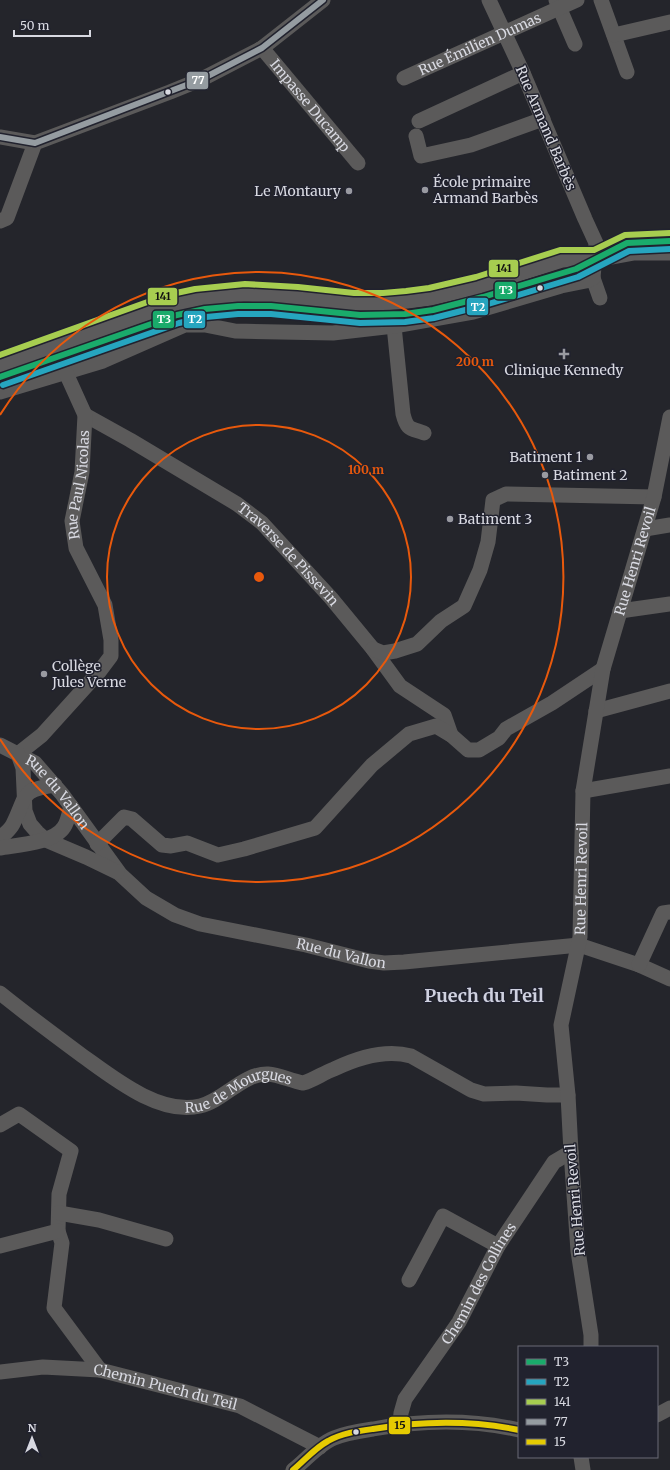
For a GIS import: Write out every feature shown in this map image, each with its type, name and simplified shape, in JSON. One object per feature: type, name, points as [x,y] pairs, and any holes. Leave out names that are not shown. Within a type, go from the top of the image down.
[{"type":"main road","points":[[596,258],[627,243],[670,241]]},
{"type":"main road","points":[[0,363],[170,303],[196,297],[245,292],[297,295],[354,301],[407,299],[430,296],[478,285],[562,258],[596,258],[634,251],[670,251]]},
{"type":"street","points":[[0,137],[35,143],[202,79],[262,48],[323,0]]},
{"type":"street","name":"Rue Armand Barbès","points":[[489,0],[523,73],[585,219],[596,240],[596,258],[593,278]]},
{"type":"street","name":"Rue Émilien Dumas","points":[[404,78],[504,32],[558,4],[577,0]]},
{"type":"street","points":[[601,0],[627,72]]},
{"type":"street","points":[[558,4],[575,44]]},
{"type":"street","points":[[614,35],[670,22]]},
{"type":"street","name":"Impasse Ducamp","points":[[262,48],[358,163]]},
{"type":"street","points":[[420,121],[523,73]]},
{"type":"street","points":[[416,136],[421,156],[470,145],[543,119]]},
{"type":"street","points":[[0,221],[7,218],[35,143]]},
{"type":"street","points":[[0,392],[104,361],[185,325],[205,325],[235,331],[333,333],[394,326],[473,312],[593,278],[600,298]]},
{"type":"street","points":[[394,326],[403,414],[409,428],[424,433]]},
{"type":"street","name":"Rue Paul Nicolas","points":[[18,754],[42,735],[99,672],[111,656],[111,640],[105,605],[76,548],[73,538],[72,521],[82,472],[85,415],[66,373]]},
{"type":"street","name":"Traverse de Pissevin","points":[[85,415],[130,440],[249,513],[262,523],[306,570],[373,649],[400,686],[444,715],[450,735]]},
{"type":"street","name":"Rue Henri Revoil","points":[[591,1346],[591,1335],[578,1250],[562,1025],[580,937],[584,791],[603,669],[654,497],[670,417]]},
{"type":"street","points":[[373,649],[383,653],[417,644],[441,621],[464,606],[480,570],[488,542],[493,500],[506,494],[654,497]]},
{"type":"street","points":[[645,529],[670,525]]},
{"type":"street","points":[[620,611],[670,604]]},
{"type":"street","points":[[97,844],[124,817],[132,819],[162,845],[171,846],[187,843],[218,855],[315,828],[372,765],[409,734],[436,726],[468,750],[479,750],[499,738],[506,729],[552,703],[603,669]]},
{"type":"street","points":[[596,711],[670,691]]},
{"type":"street","name":"Rue Paul Nicolas","points":[[35,763],[42,735]]},
{"type":"street","name":"Rue du Vallon","points":[[0,745],[35,763],[55,785],[120,874],[146,898],[175,915],[200,924],[306,945],[369,961],[384,963],[578,945]]},
{"type":"street","name":"Rue du Vallon","points":[[18,754],[23,768],[25,811],[30,824],[46,840],[86,857],[120,874]]},
{"type":"street","points":[[584,791],[670,776]]},
{"type":"street","points":[[0,839],[12,826],[24,796],[38,788],[55,785]]},
{"type":"street","points":[[0,848],[46,840],[57,834],[64,827],[71,806]]},
{"type":"street","points":[[639,965],[663,913],[670,912]]},
{"type":"street","points":[[578,945],[639,965],[670,979]]},
{"type":"street","name":"Rue de Mourgues","points":[[0,993],[44,1028],[118,1081],[158,1101],[180,1107],[200,1106],[209,1103],[241,1083],[261,1074],[269,1074],[303,1083],[362,1057],[392,1054],[411,1056],[471,1090],[484,1094],[516,1092],[547,1095],[568,1095]]},
{"type":"street","points":[[0,1125],[19,1114],[71,1151],[59,1194],[58,1231],[62,1243],[54,1308],[100,1370]]},
{"type":"street","name":"Chemin des Collines","points":[[400,1424],[405,1399],[459,1322],[498,1246],[554,1162],[571,1152]]},
{"type":"street","points":[[59,1213],[99,1220],[166,1239]]},
{"type":"street","points":[[409,1280],[443,1216],[498,1246]]},
{"type":"street","points":[[0,1246],[58,1231]]},
{"type":"street","name":"Chemin Puech du Teil","points":[[0,1372],[43,1367],[100,1370],[240,1406],[320,1447]]},
{"type":"street","points":[[658,1414],[670,1408]]},
{"type":"street","points":[[293,1470],[320,1447],[334,1438],[400,1424],[441,1422],[494,1424],[518,1430]]},
{"type":"street","points":[[581,1458],[583,1470]]},
{"type":"transit line","name":"77","points":[[0,137],[35,143],[202,79],[262,48],[323,0]]},
{"type":"transit line","name":"141","points":[[0,355],[167,295],[195,289],[245,284],[298,287],[354,293],[406,291],[429,288],[476,277],[560,250],[594,250],[625,235],[670,233]]},
{"type":"transit line","name":"T3","points":[[0,377],[177,315],[205,309],[238,306],[271,306],[360,315],[405,314],[433,310],[483,297],[576,269],[627,243],[670,241]]},
{"type":"transit line","name":"T2","points":[[3,385],[179,323],[206,317],[238,314],[271,314],[360,323],[405,322],[434,318],[485,305],[578,277],[629,251],[670,249]]},
{"type":"transit line","name":"15","points":[[293,1470],[323,1444],[344,1434],[391,1426],[428,1423],[482,1424],[518,1430]]},
{"type":"place","name":"École primaire Armand Barbès","points":[[425,190]]},
{"type":"place","name":"Le Montaury","points":[[349,191]]},
{"type":"place","name":"Clinique Kennedy","points":[[564,354]]},
{"type":"place","name":"Batiment 1","points":[[590,457]]},
{"type":"place","name":"Batiment 2","points":[[545,475]]},
{"type":"place","name":"Batiment 3","points":[[450,519]]},
{"type":"place","name":"Collège Jules Verne","points":[[44,674]]},
{"type":"district","name":"Puech du Teil","points":[[484,996]]}]
